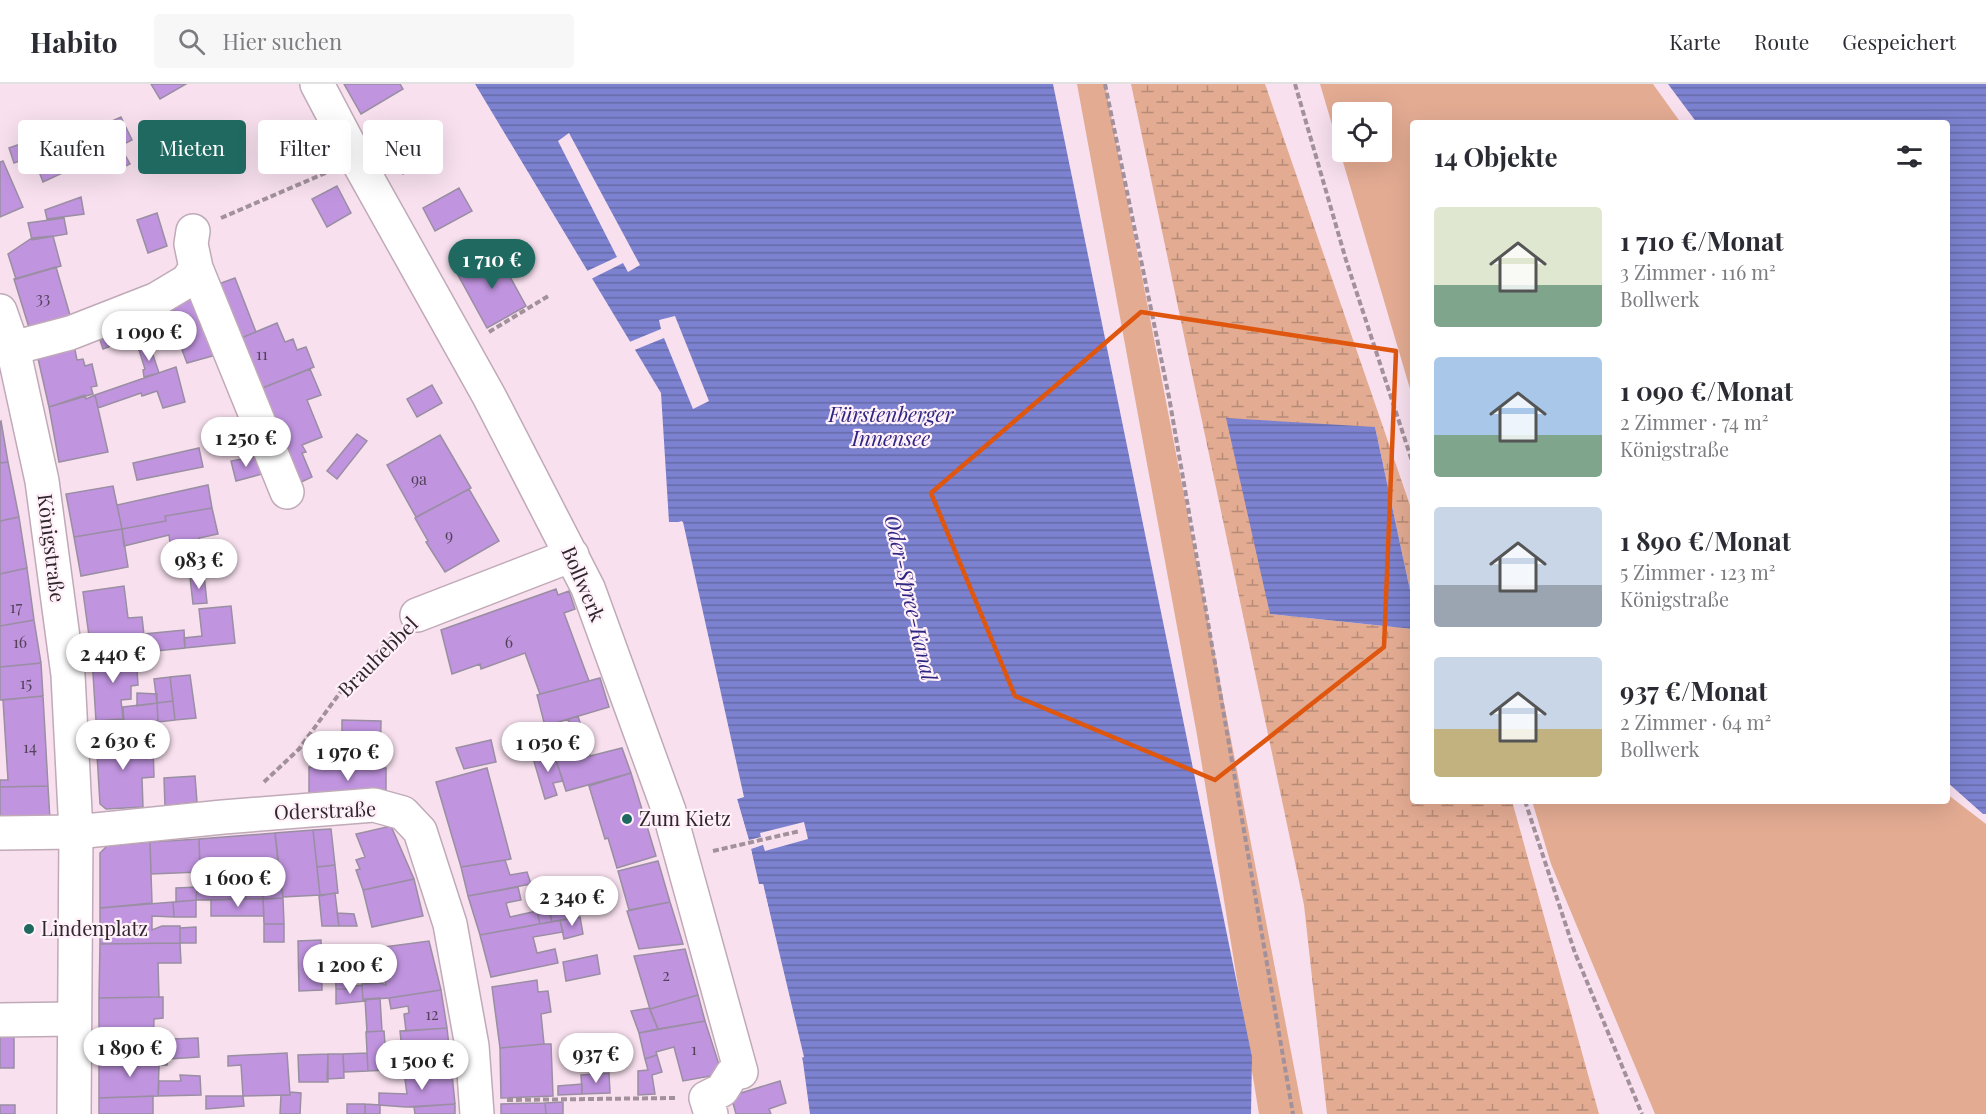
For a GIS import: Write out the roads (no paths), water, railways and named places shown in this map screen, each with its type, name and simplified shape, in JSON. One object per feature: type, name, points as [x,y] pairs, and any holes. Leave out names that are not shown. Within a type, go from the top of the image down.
[{"type":"street","name":"Bollwerk","points":[[317,84],[357,160],[463,347],[588,588],[669,811],[741,1072],[732,1074],[722,1090],[708,1105]]},
{"type":"street","points":[[203,226],[191,244],[196,268],[287,492]]},
{"type":"street","points":[[13,348],[70,333],[157,299],[187,281],[196,268]]},
{"type":"street","name":"Königstraße","points":[[0,311],[13,348],[42,481],[68,675],[76,832],[74,1114]]},
{"type":"street","name":"Brauhebbel","points":[[417,615],[572,555]]},
{"type":"street","name":"Oderstraße","points":[[76,832],[223,816],[374,805],[403,813],[420,831],[450,924],[472,1046],[476,1107]]},
{"type":"street","points":[[0,833],[76,832]]},
{"type":"street","points":[[0,1020],[74,1019]]},
{"type":"water","name":"Fürstenberger Innensee","points":[[475,84],[1053,84],[1252,1057],[1251,1114],[810,1114],[803,1062],[763,884],[759,884],[737,799],[744,797],[683,522],[669,522],[661,393]]},
{"type":"water","points":[[1668,84],[1986,84],[1986,814],[1983,814],[1950,785],[1950,120],[1695,120]]},
{"type":"water","points":[[1226,418],[1375,427],[1410,590],[1410,629],[1270,614]]},
{"type":"place","name":"Zum Kietz","points":[[627,819]]},
{"type":"place","name":"Lindenplatz","points":[[29,929]]},
{"type":"water label","name":"Oder-Spree-Kanal","points":[[910,598]]}]
